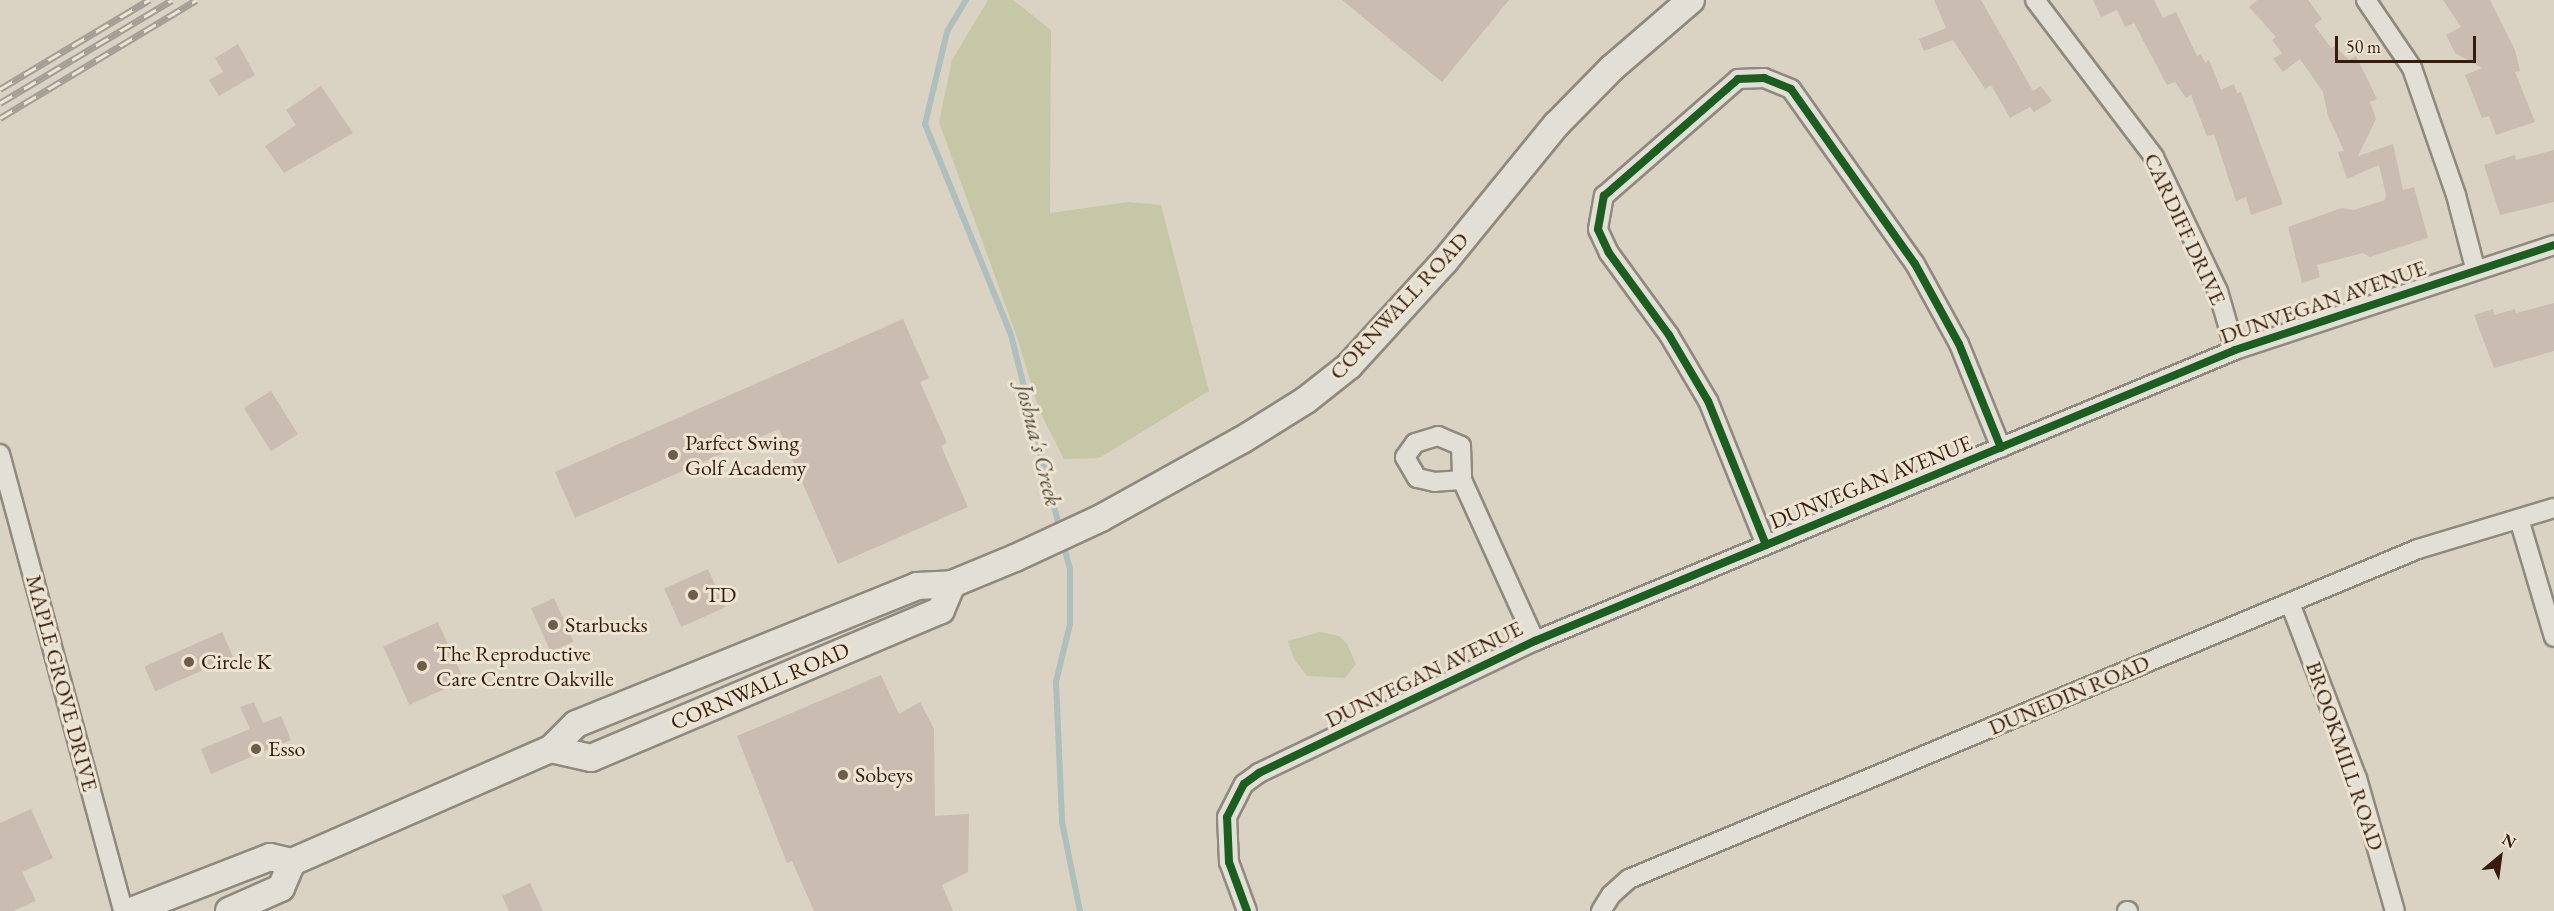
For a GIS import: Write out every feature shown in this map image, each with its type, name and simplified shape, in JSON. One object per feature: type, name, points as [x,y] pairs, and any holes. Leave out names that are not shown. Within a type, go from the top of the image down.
[{"type":"main road","name":"CORNWALL ROAD","points":[[131,911],[270,857],[292,862],[551,749],[576,724],[917,586],[952,584],[1015,558],[1101,518],[1242,440],[1306,400],[1349,366],[1445,261],[1556,125],[1612,68],[1691,0]]},
{"type":"main road","name":"CORNWALL ROAD","points":[[551,749],[591,758],[941,610],[952,584]]},
{"type":"main road","points":[[229,911],[281,888],[292,862]]},
{"type":"street","name":"CARDIFF DRIVE","points":[[2035,0],[2154,157],[2218,291],[2235,350]]},
{"type":"street","points":[[2366,0],[2412,68],[2456,195],[2475,268]]},
{"type":"street","points":[[1766,545],[1708,401],[1669,334],[1609,253],[1598,229],[1604,196],[1738,79],[1764,78],[1791,89],[1915,264],[1959,344],[2001,448]]},
{"type":"street","name":"DUNVEGAN AVENUE","points":[[1247,911],[1229,862],[1227,833],[1229,809],[1244,784],[1535,641],[2235,350],[2475,268],[2554,245]]},
{"type":"street","name":"MAPLE GROVE DRIVE","points":[[0,454],[123,911]]},
{"type":"street","points":[[1462,480],[1535,641]]},
{"type":"street","name":"DUNEDIN ROAD","points":[[1601,911],[1611,895],[1629,879],[2418,549],[2554,508]]},
{"type":"street","points":[[2519,519],[2554,637]]},
{"type":"street","name":"BROOKMILL ROAD","points":[[2290,603],[2357,778],[2395,911]]},
{"type":"green space","points":[[988,0],[1013,0],[1051,30],[1050,213],[1128,202],[1161,205],[1209,391],[1099,458],[1064,459],[1039,410],[1017,337],[939,122],[952,60]]},
{"type":"green space","points":[[1320,632],[1339,636],[1347,644],[1356,664],[1345,678],[1307,676],[1294,659],[1288,641]]},
{"type":"building","points":[[1342,0],[1509,0],[1442,82]]},
{"type":"building","points":[[1934,0],[1981,0],[2033,91],[2041,86],[2052,101],[2034,112],[2030,107],[2010,118],[1991,85],[1985,89],[1953,40],[1924,51],[1919,39],[1946,28]]},
{"type":"building","points":[[2093,0],[2154,0],[2163,18],[2176,12],[2197,56],[2201,54],[2205,63],[2209,60],[2221,90],[2234,84],[2237,93],[2241,92],[2283,204],[2251,215],[2246,197],[2236,201],[2214,134],[2207,136],[2191,95],[2186,98],[2175,82],[2167,85],[2134,23],[2125,27],[2117,10],[2101,17]]},
{"type":"building","points":[[2257,0],[2308,0],[2322,19],[2314,25],[2331,48],[2335,46],[2349,60],[2356,56],[2377,99],[2370,102],[2376,119],[2358,156],[2393,144],[2403,190],[2414,187],[2428,238],[2370,257],[2363,253],[2317,265],[2320,277],[2302,283],[2288,227],[2342,208],[2354,210],[2385,200],[2386,195],[2379,165],[2347,179],[2338,152],[2344,151],[2328,116],[2323,92],[2300,59],[2283,72],[2273,59],[2282,53],[2272,40],[2276,37],[2249,7]]},
{"type":"building","points":[[2443,0],[2490,0],[2515,50],[2520,71],[2515,72],[2535,122],[2496,135],[2489,116],[2482,118],[2465,75],[2482,68],[2455,53],[2446,35],[2461,27]]},
{"type":"building","points":[[238,44],[255,75],[219,96],[209,80],[223,72],[215,58]]},
{"type":"building","points":[[321,86],[353,133],[284,173],[265,146],[296,125],[286,110]]},
{"type":"building","points":[[2554,150],[2554,202],[2500,215],[2484,165],[2515,155],[2516,160]]},
{"type":"building","points":[[2554,303],[2554,351],[2494,368],[2474,315],[2493,309],[2494,315],[2515,309],[2516,313]]},
{"type":"building","points":[[903,319],[929,378],[920,382],[947,443],[941,446],[968,507],[838,564],[779,429],[575,518],[555,472]]},
{"type":"building","points":[[271,391],[298,434],[271,451],[244,408]]},
{"type":"building","name":"TD","points":[[708,569],[725,607],[681,627],[664,589]]},
{"type":"building","name":"Starbucks","points":[[554,598],[574,642],[551,652],[531,608]]},
{"type":"building","points":[[438,622],[464,680],[409,705],[383,646]]},
{"type":"building","name":"Circle K","points":[[222,632],[233,657],[155,691],[144,667]]},
{"type":"building","name":"Sobeys","points":[[881,675],[899,714],[920,702],[934,729],[935,816],[969,814],[968,872],[942,885],[953,911],[814,911],[792,861],[787,863],[737,736]]},
{"type":"building","points":[[254,702],[263,723],[281,716],[291,740],[211,774],[201,749],[250,729],[240,707]]},
{"type":"building","points":[[31,809],[53,858],[22,872],[36,901],[13,911],[0,911],[0,823]]},
{"type":"building","points":[[530,883],[543,911],[509,911],[502,896]]},
{"type":"waterway","name":"Joshua's Creek","points":[[966,0],[947,32],[925,124],[1011,335],[1060,530]]},
{"type":"waterway","name":"Joshua's Creek","points":[[1063,543],[1070,570],[1070,624],[1056,682],[1062,822],[1080,911]]},
{"type":"railway","points":[[0,89],[149,0]]},
{"type":"railway","points":[[0,103],[172,0]]},
{"type":"railway","points":[[0,118],[196,0]]},
{"type":"cycle path","points":[[1766,545],[1708,401],[1669,335],[1609,253],[1598,229],[1604,196],[1738,79],[1764,78],[1791,89],[1915,264],[1959,344],[2001,448]]},
{"type":"cycle path","points":[[1247,911],[1229,862],[1227,817],[1244,784],[1259,773],[1535,641],[2235,350],[2554,245]]},
{"type":"place","name":"Parfect Swing Golf Academy","points":[[673,455]]},
{"type":"place","name":"TD","points":[[693,595]]},
{"type":"place","name":"Starbucks","points":[[553,625]]},
{"type":"place","name":"Circle K","points":[[189,662]]},
{"type":"place","name":"The Reproductive Care Centre Oakville","points":[[422,666]]},
{"type":"place","name":"Esso","points":[[256,749]]},
{"type":"place","name":"Sobeys","points":[[843,775]]}]
